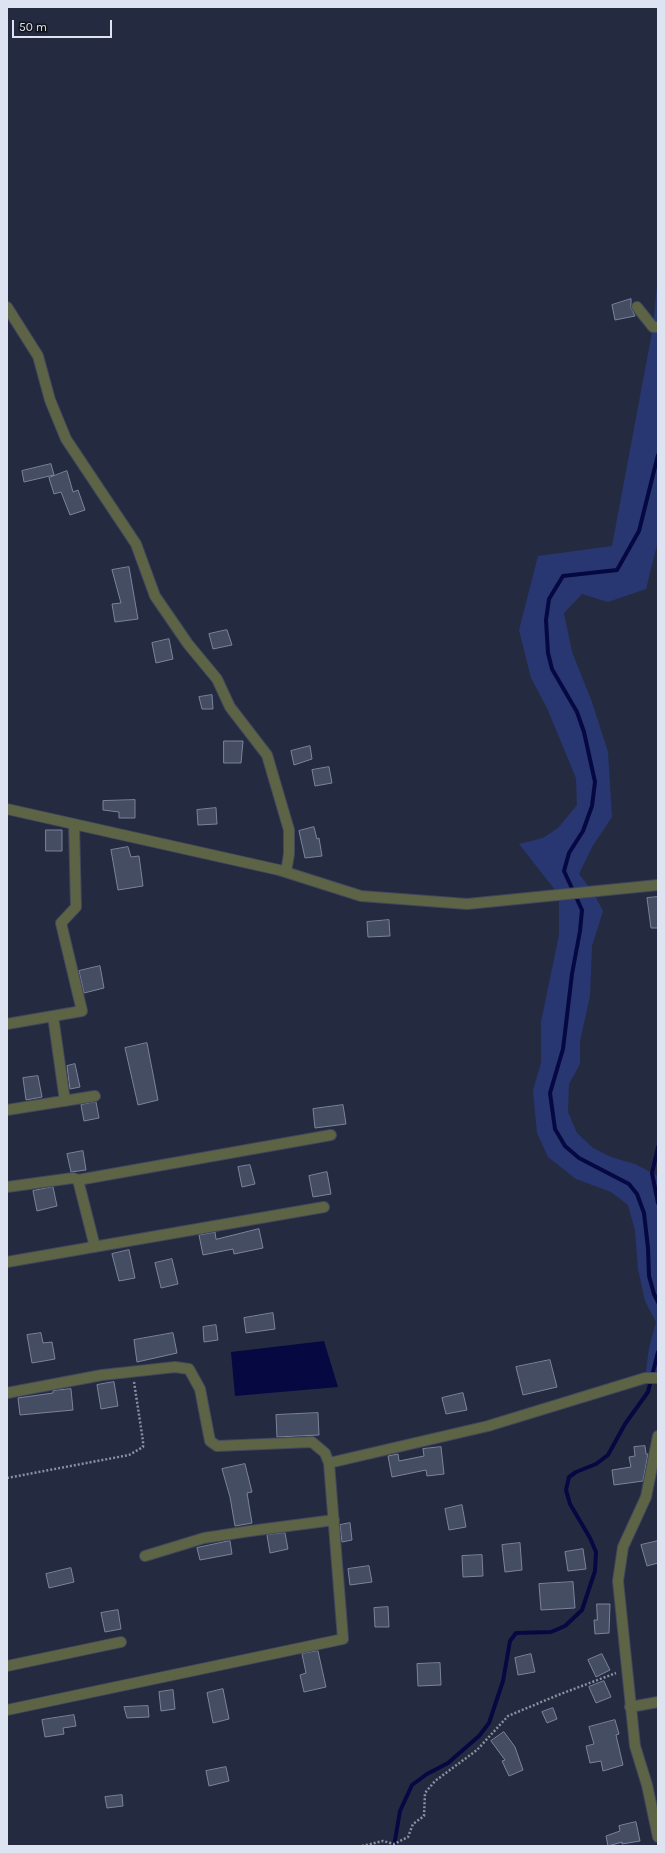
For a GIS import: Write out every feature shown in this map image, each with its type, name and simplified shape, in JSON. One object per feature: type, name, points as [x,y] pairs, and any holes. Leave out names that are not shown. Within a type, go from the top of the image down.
[{"type":"street","points":[[7,307],[38,356],[50,400],[66,439],[136,544],[155,596],[188,644],[218,679],[230,707],[266,755],[289,830],[289,854],[286,872]]},
{"type":"street","points":[[637,307],[653,327],[658,327]]},
{"type":"street","points":[[7,809],[286,872],[362,896],[466,904],[658,885]]},
{"type":"street","points":[[7,1024],[82,1011],[61,923],[76,906],[74,824]]},
{"type":"street","points":[[53,1016],[65,1101]]},
{"type":"street","points":[[7,1110],[95,1096]]},
{"type":"street","points":[[7,1187],[73,1178],[78,1180],[331,1135]]},
{"type":"street","points":[[78,1180],[95,1247]]},
{"type":"street","points":[[7,1262],[324,1206]]},
{"type":"street","points":[[7,1393],[102,1375],[175,1367],[189,1369],[200,1389],[210,1441],[217,1446],[312,1442],[324,1453],[329,1464],[343,1639],[7,1710]]},
{"type":"street","points":[[329,1464],[488,1426],[645,1378],[658,1378]]},
{"type":"street","points":[[658,1436],[646,1497],[623,1547],[618,1581],[635,1746],[656,1821],[658,1837]]},
{"type":"street","points":[[145,1556],[204,1538],[334,1520]]},
{"type":"street","points":[[7,1666],[121,1642]]},
{"type":"street","points":[[630,1707],[658,1702]]},
{"type":"path","points":[[7,1478],[129,1455],[143,1447],[132,1372]]},
{"type":"path","points":[[362,1846],[383,1841],[394,1844],[408,1837],[413,1824],[424,1816],[425,1793],[435,1781],[477,1750],[508,1716],[614,1673],[627,1674]]},
{"type":"shaded area","points":[[658,274],[658,541],[646,589],[608,602],[582,594],[564,613],[572,652],[592,702],[608,752],[612,817],[592,847],[579,874],[593,892],[603,911],[592,946],[590,996],[580,1041],[580,1064],[569,1084],[568,1112],[577,1133],[593,1148],[611,1157],[635,1164],[658,1176],[658,1378],[645,1378],[649,1348],[656,1322],[645,1301],[638,1269],[635,1230],[628,1205],[611,1192],[576,1179],[548,1157],[537,1133],[533,1090],[541,1063],[541,1022],[559,935],[559,895],[519,844],[543,838],[558,828],[577,805],[576,778],[547,708],[531,678],[519,630],[538,556],[612,546],[653,327]]},
{"type":"shaded area","points":[[324,1341],[338,1387],[235,1396],[231,1352]]},
{"type":"building","points":[[631,299],[631,308],[635,316],[615,320],[612,305]]},
{"type":"building","points":[[51,464],[54,475],[24,482],[22,471]]},
{"type":"building","points":[[67,471],[73,492],[78,490],[85,510],[70,515],[61,492],[54,494],[49,478]]},
{"type":"building","points":[[129,567],[138,619],[115,622],[112,604],[121,603],[112,570]]},
{"type":"building","points":[[227,630],[232,645],[213,649],[209,634]]},
{"type":"building","points":[[169,639],[173,659],[156,663],[152,643]]},
{"type":"building","points":[[212,695],[213,709],[202,709],[199,697]]},
{"type":"building","points":[[224,741],[243,741],[241,763],[224,763]]},
{"type":"building","points":[[310,746],[312,759],[294,765],[291,751]]},
{"type":"building","points":[[329,767],[332,783],[315,786],[312,770]]},
{"type":"building","points":[[135,800],[135,818],[119,818],[119,812],[103,810],[103,801]]},
{"type":"building","points":[[216,808],[217,824],[198,825],[197,810]]},
{"type":"building","points":[[314,827],[317,839],[319,838],[322,856],[305,858],[299,831]]},
{"type":"building","points":[[46,830],[62,830],[62,851],[46,851]]},
{"type":"building","points":[[128,847],[131,857],[139,856],[143,886],[118,890],[111,850]]},
{"type":"building","points":[[658,897],[658,928],[651,928],[647,898]]},
{"type":"building","points":[[389,920],[390,936],[368,937],[367,922]]},
{"type":"building","points":[[100,966],[104,988],[84,993],[79,971]]},
{"type":"building","points":[[147,1043],[158,1100],[138,1105],[125,1048]]},
{"type":"building","points":[[75,1064],[80,1087],[70,1089],[67,1066]]},
{"type":"building","points":[[38,1076],[42,1097],[26,1100],[23,1078]]},
{"type":"building","points":[[96,1102],[99,1118],[84,1121],[81,1105]]},
{"type":"building","points":[[343,1105],[346,1124],[315,1128],[313,1109]]},
{"type":"building","points":[[83,1151],[86,1170],[71,1172],[67,1154]]},
{"type":"building","points":[[250,1165],[255,1184],[242,1187],[238,1167]]},
{"type":"building","points":[[327,1172],[331,1194],[313,1197],[309,1176]]},
{"type":"building","points":[[53,1187],[57,1206],[37,1211],[33,1191]]},
{"type":"building","points":[[259,1229],[263,1248],[234,1254],[233,1249],[203,1255],[199,1235],[215,1232],[216,1239]]},
{"type":"building","points":[[129,1250],[135,1278],[119,1281],[112,1254]]},
{"type":"building","points":[[172,1259],[178,1284],[161,1288],[155,1263]]},
{"type":"building","points":[[273,1313],[275,1329],[246,1333],[244,1318]]},
{"type":"building","points":[[216,1325],[218,1340],[204,1342],[203,1327]]},
{"type":"building","points":[[41,1333],[43,1343],[52,1342],[55,1359],[32,1363],[27,1335]]},
{"type":"building","points":[[173,1333],[177,1353],[137,1362],[134,1340]]},
{"type":"building","points":[[550,1360],[557,1387],[523,1395],[516,1367]]},
{"type":"building","points":[[114,1382],[118,1406],[101,1409],[97,1385]]},
{"type":"building","points":[[71,1389],[73,1410],[20,1415],[18,1398]]},
{"type":"building","points":[[463,1393],[467,1410],[446,1414],[442,1398]]},
{"type":"building","points":[[318,1413],[319,1435],[277,1437],[276,1415]]},
{"type":"building","points":[[645,1446],[646,1454],[648,1454],[643,1481],[614,1485],[612,1470],[631,1467],[629,1457],[635,1456],[634,1447]]},
{"type":"building","points":[[441,1447],[444,1474],[427,1476],[426,1470],[392,1477],[388,1456],[398,1454],[399,1461],[424,1456],[423,1449]]},
{"type":"building","points":[[245,1464],[252,1492],[247,1493],[252,1523],[235,1526],[230,1497],[222,1469]]},
{"type":"building","points":[[462,1505],[466,1527],[449,1530],[445,1509]]},
{"type":"building","points":[[350,1523],[352,1540],[342,1542],[340,1525]]},
{"type":"building","points":[[285,1533],[288,1549],[270,1553],[267,1535]]},
{"type":"building","points":[[230,1541],[232,1554],[200,1560],[197,1548]]},
{"type":"building","points":[[658,1541],[658,1563],[647,1566],[641,1545]]},
{"type":"building","points":[[520,1543],[522,1570],[505,1572],[502,1545]]},
{"type":"building","points":[[583,1549],[586,1569],[568,1571],[565,1552]]},
{"type":"building","points":[[482,1555],[483,1576],[463,1577],[462,1556]]},
{"type":"building","points":[[369,1566],[372,1582],[350,1585],[348,1569]]},
{"type":"building","points":[[71,1568],[74,1582],[49,1588],[46,1574]]},
{"type":"building","points":[[573,1582],[575,1608],[541,1610],[539,1584]]},
{"type":"building","points":[[597,1604],[610,1604],[609,1633],[595,1634],[594,1620],[597,1620]]},
{"type":"building","points":[[388,1607],[389,1627],[375,1627],[374,1608]]},
{"type":"building","points":[[118,1610],[121,1629],[105,1632],[101,1613]]},
{"type":"building","points":[[318,1651],[326,1687],[304,1692],[300,1675],[306,1673],[302,1654]]},
{"type":"building","points":[[531,1654],[535,1672],[518,1675],[515,1658]]},
{"type":"building","points":[[602,1654],[610,1670],[596,1677],[588,1660]]},
{"type":"building","points":[[440,1663],[441,1685],[418,1686],[417,1664]]},
{"type":"building","points":[[604,1681],[611,1697],[596,1703],[589,1687]]},
{"type":"building","points":[[223,1689],[229,1719],[213,1723],[207,1693]]},
{"type":"building","points":[[173,1690],[175,1709],[161,1711],[159,1692]]},
{"type":"building","points":[[148,1706],[149,1717],[127,1718],[124,1707]]},
{"type":"building","points":[[553,1708],[557,1719],[547,1723],[542,1712]]},
{"type":"building","points":[[74,1715],[76,1726],[63,1728],[64,1734],[45,1737],[42,1720]]},
{"type":"building","points":[[615,1720],[619,1734],[616,1735],[623,1765],[603,1771],[601,1761],[590,1763],[586,1746],[594,1744],[589,1727]]},
{"type":"building","points":[[504,1732],[515,1747],[523,1770],[509,1776],[502,1761],[505,1760],[491,1741]]},
{"type":"building","points":[[226,1767],[229,1781],[209,1786],[206,1771]]},
{"type":"building","points":[[122,1795],[123,1806],[107,1808],[105,1797]]},
{"type":"building","points":[[636,1822],[640,1841],[622,1844],[622,1842],[608,1846],[606,1836],[620,1831],[619,1826]]},
{"type":"waterway","points":[[658,455],[639,531],[617,570],[563,576],[549,599],[546,620],[548,653],[552,669],[577,712],[584,732],[595,782],[592,806],[583,831],[569,853],[564,871],[582,910],[580,931],[572,974],[563,1049],[550,1093],[555,1129],[565,1146],[579,1158],[629,1184],[637,1194],[644,1213],[648,1248],[649,1276],[658,1302]]},
{"type":"waterway","points":[[658,1147],[652,1173],[658,1203]]},
{"type":"waterway","points":[[394,1846],[400,1811],[412,1785],[427,1774],[448,1763],[479,1736],[489,1723],[503,1681],[510,1641],[516,1633],[551,1632],[565,1626],[582,1610],[595,1571],[596,1552],[590,1538],[570,1504],[566,1490],[569,1477],[576,1472],[596,1464],[608,1455],[625,1424],[648,1392],[658,1352]]}]
